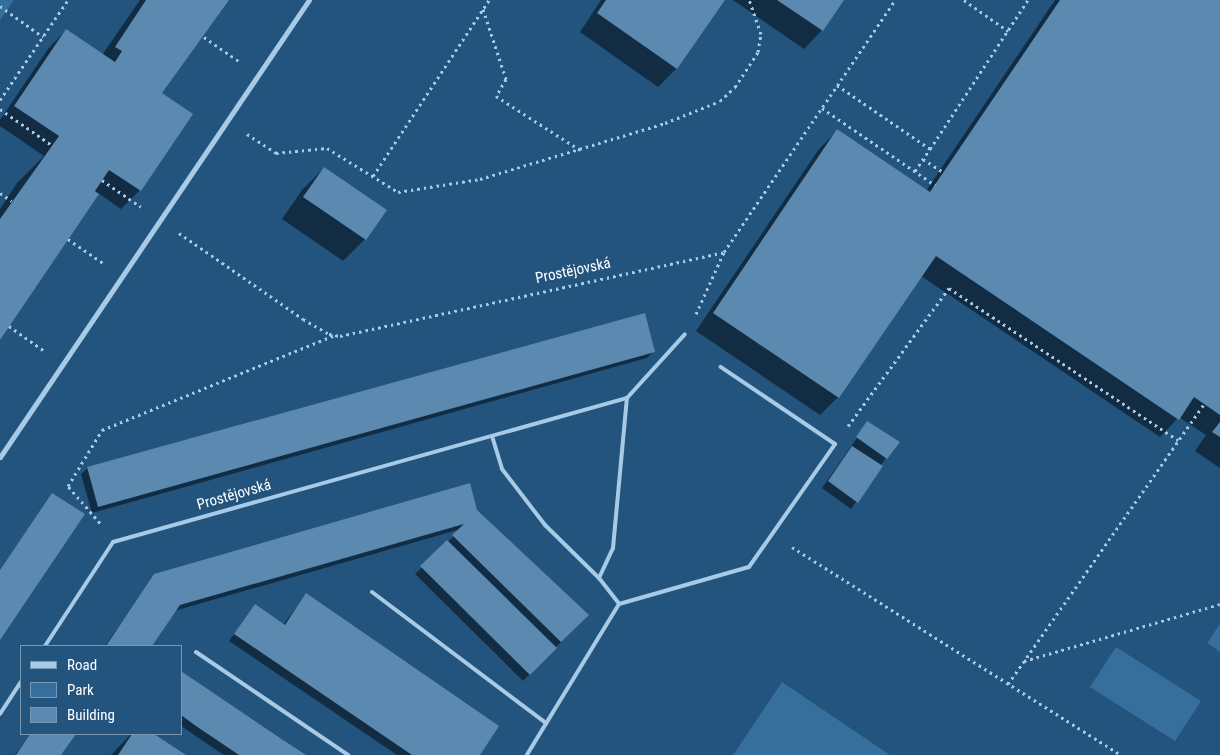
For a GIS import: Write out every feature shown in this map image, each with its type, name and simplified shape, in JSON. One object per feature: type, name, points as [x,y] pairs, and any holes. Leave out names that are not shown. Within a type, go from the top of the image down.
[{"type":"street","points":[[0,457],[309,0]]},
{"type":"lane","points":[[599,578],[613,548],[627,398],[685,334]]},
{"type":"lane","points":[[527,755],[619,604],[749,567],[834,444],[721,367]]},
{"type":"lane","name":"Prostějovská","points":[[45,645],[113,542],[627,398]]},
{"type":"lane","points":[[492,436],[502,469],[545,525],[599,578],[619,604]]},
{"type":"lane","points":[[372,592],[546,723]]},
{"type":"lane","points":[[196,652],[348,755]]},
{"type":"lane","points":[[0,714],[20,684]]},
{"type":"path","points":[[0,100],[68,0]]},
{"type":"path","points":[[373,176],[489,0]]},
{"type":"path","points":[[228,120],[276,153],[327,148],[398,192],[480,179],[665,124],[720,101],[735,87],[758,52],[760,34],[749,0]]},
{"type":"path","points":[[685,334],[724,252],[895,0]]},
{"type":"path","points":[[964,0],[1008,30]]},
{"type":"path","points":[[915,171],[1028,0]]},
{"type":"path","points":[[0,12],[1,7],[43,37]]},
{"type":"path","points":[[483,9],[506,79],[496,96],[580,150]]},
{"type":"path","points":[[204,37],[258,76]]},
{"type":"path","points":[[837,85],[930,149]]},
{"type":"path","points":[[822,108],[935,185]]},
{"type":"path","points":[[0,109],[53,146]]},
{"type":"path","points":[[923,159],[943,172]]},
{"type":"path","points":[[102,180],[303,319],[335,335]]},
{"type":"path","points":[[0,193],[12,202]]},
{"type":"path","points":[[68,239],[122,277]]},
{"type":"path","name":"Prostějovská","points":[[94,513],[68,486],[102,430],[335,335],[724,252]]},
{"type":"path","points":[[834,444],[949,288],[1178,440]]},
{"type":"path","points":[[9,326],[63,364]]},
{"type":"path","points":[[1008,684],[1204,404]]},
{"type":"path","points":[[772,534],[1122,755]]},
{"type":"path","points":[[1024,662],[1220,604]]},
{"type":"green space","points":[[0,0],[14,0],[0,20]]},
{"type":"green space","points":[[1220,624],[1220,652],[1207,643]]},
{"type":"green space","points":[[1116,647],[1201,701],[1175,741],[1090,687]]},
{"type":"green space","points":[[782,682],[890,755],[733,755]]},
{"type":"building","points":[[146,0],[229,0],[162,93],[193,114],[141,191],[109,170],[95,191],[99,194],[0,340],[0,219],[59,136],[14,106],[66,29],[115,62],[122,51],[115,47]]},
{"type":"building","points":[[606,0],[725,0],[677,69],[597,13]]},
{"type":"building","points":[[777,0],[844,0],[823,31]]},
{"type":"building","points":[[1060,0],[1220,0],[1220,415],[1194,397],[1179,420],[936,256],[839,398],[713,313],[837,129],[930,192]]},
{"type":"building","points":[[324,167],[387,210],[366,240],[303,197]]},
{"type":"building","points":[[645,313],[655,352],[98,507],[87,467]]},
{"type":"building","points":[[867,421],[900,442],[887,459],[856,437]]},
{"type":"building","points":[[1220,422],[1220,437],[1212,432]]},
{"type":"building","points":[[852,446],[883,466],[858,503],[828,481]]},
{"type":"building","points":[[470,483],[477,510],[589,615],[561,642],[452,535],[464,524],[180,605],[153,645],[107,645],[154,574]]},
{"type":"building","points":[[52,493],[85,514],[0,640],[0,570]]},
{"type":"building","points":[[447,540],[557,648],[530,675],[420,566]]},
{"type":"building","points":[[306,593],[499,726],[480,755],[412,755],[234,634],[255,604],[285,625]]},
{"type":"building","points":[[182,672],[306,755],[239,755],[182,716]]},
{"type":"building","points":[[29,735],[75,735],[61,755],[16,755]]},
{"type":"building","points":[[131,735],[156,735],[186,755],[118,755]]}]
